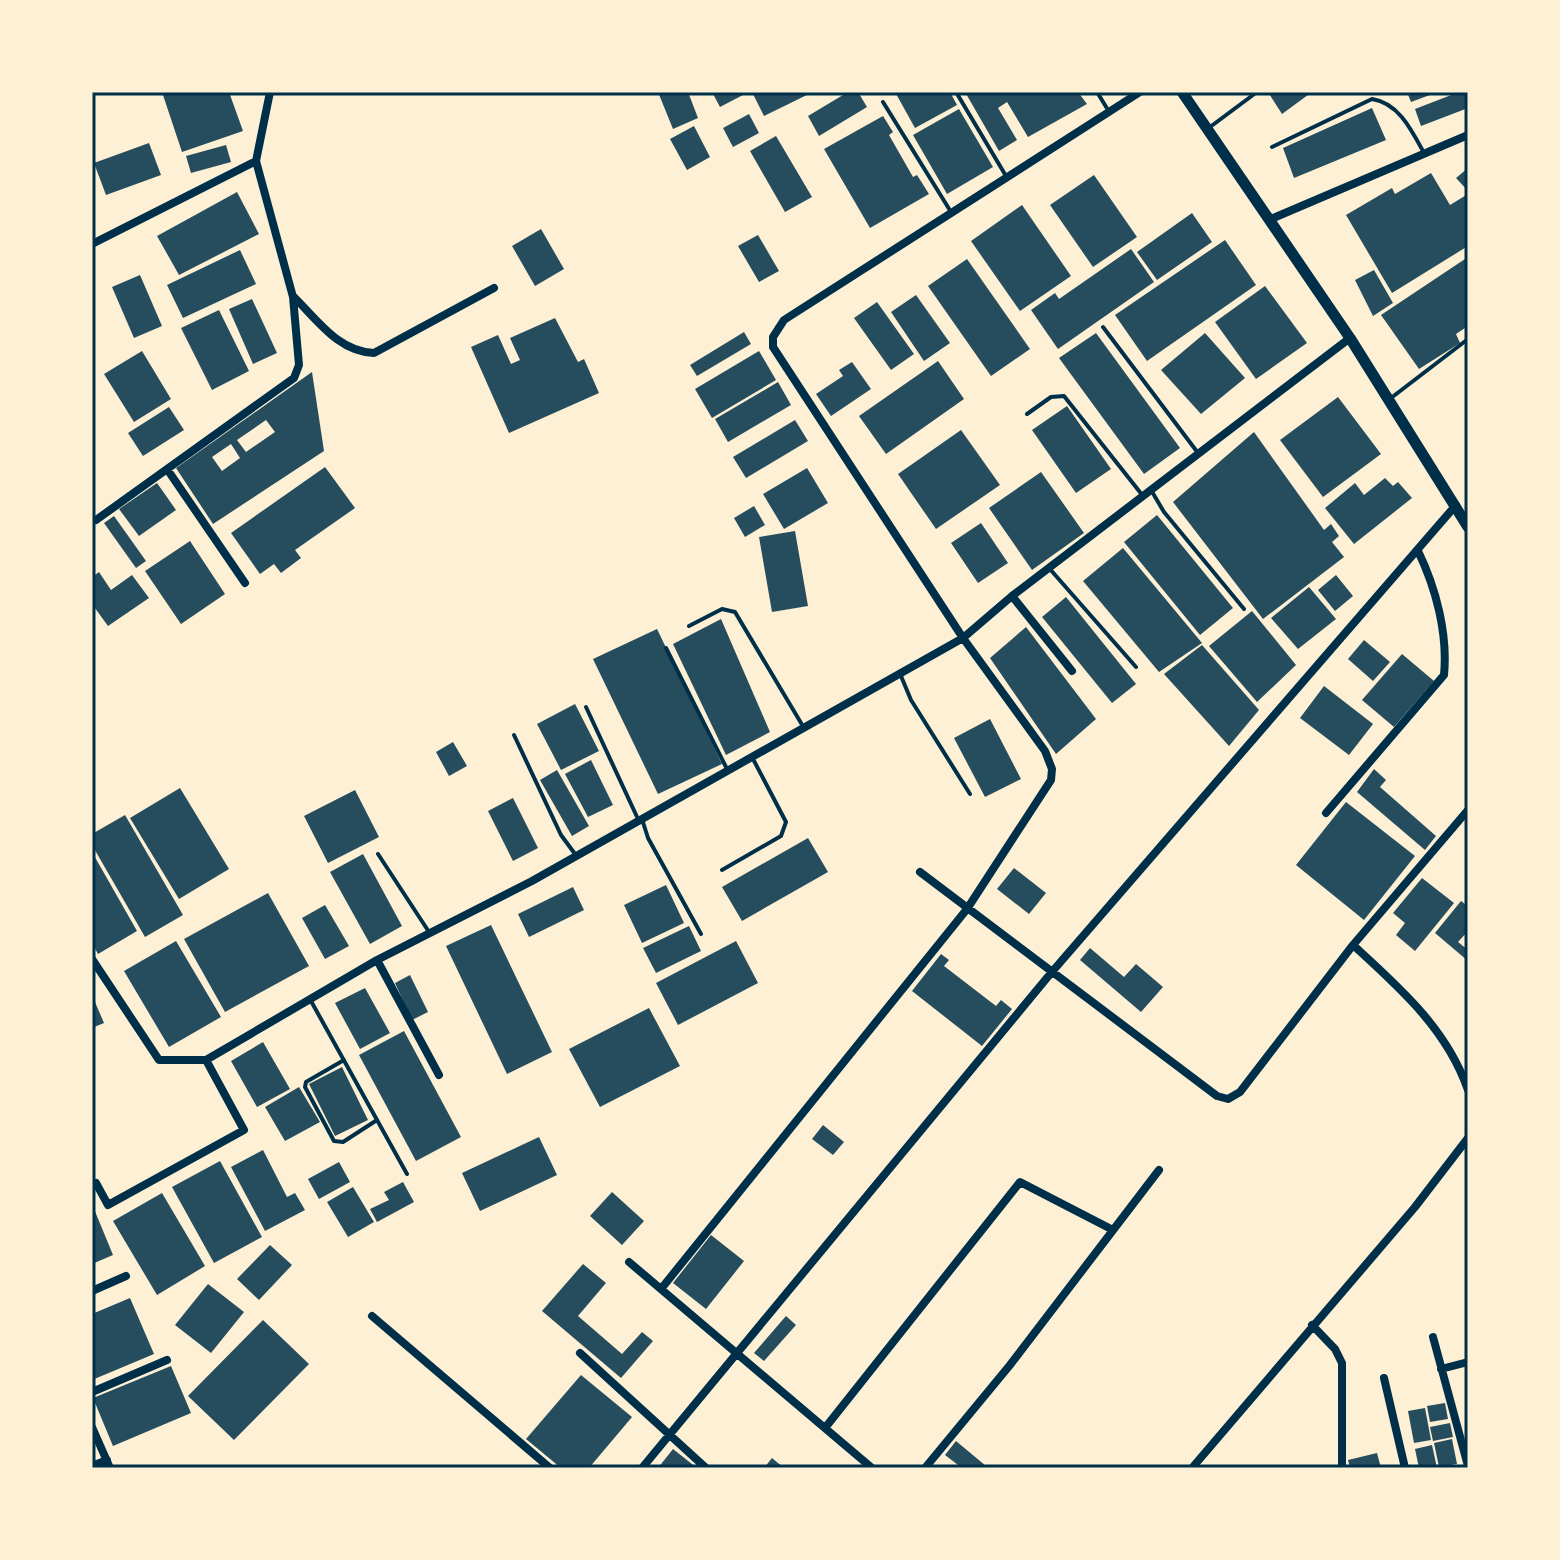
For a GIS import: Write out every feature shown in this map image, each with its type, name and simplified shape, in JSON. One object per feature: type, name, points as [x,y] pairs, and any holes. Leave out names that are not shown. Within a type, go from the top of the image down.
[{"type":"street","points":[[96,520],[294,378],[299,365],[293,297],[256,161],[270,92]]},
{"type":"street","points":[[661,1289],[967,909],[1051,780],[1052,769],[1045,751],[963,638],[773,347],[773,337],[784,320],[1140,92]]},
{"type":"street","points":[[1182,92],[1350,338],[1468,527]]},
{"type":"street","points":[[1271,219],[1468,135]]},
{"type":"street","points":[[92,244],[256,161]]},
{"type":"street","points":[[293,297],[344,346],[356,352],[374,353],[494,288]]},
{"type":"street","points":[[92,959],[159,1060],[206,1060],[377,960],[577,856],[963,638],[1012,596],[1350,338]]},
{"type":"street","points":[[167,469],[245,583]]},
{"type":"street","points":[[642,1468],[1051,973],[1456,505]]},
{"type":"street","points":[[1326,813],[1444,675],[1438,610],[1430,576],[1418,551]]},
{"type":"street","points":[[1012,596],[1072,671]]},
{"type":"street","points":[[920,872],[1217,1096],[1228,1099],[1240,1092],[1353,945],[1468,810]]},
{"type":"street","points":[[1353,945],[1422,1009],[1460,1067],[1468,1090]]},
{"type":"street","points":[[377,960],[439,1075]]},
{"type":"street","points":[[92,1185],[96,1183],[108,1205],[244,1130],[206,1060]]},
{"type":"street","points":[[1192,1468],[1415,1207],[1468,1138]]},
{"type":"street","points":[[925,1468],[1010,1365],[1159,1170]]},
{"type":"street","points":[[825,1428],[1020,1182],[1113,1230]]},
{"type":"street","points":[[629,1262],[872,1468]]},
{"type":"street","points":[[92,1291],[126,1276]]},
{"type":"street","points":[[372,1316],[550,1468]]},
{"type":"street","points":[[1312,1325],[1335,1349],[1342,1363],[1342,1468]]},
{"type":"street","points":[[1433,1337],[1468,1466]]},
{"type":"street","points":[[580,1353],[706,1468]]},
{"type":"street","points":[[92,1392],[167,1360]]},
{"type":"street","points":[[1441,1369],[1468,1362]]},
{"type":"street","points":[[1384,1378],[1405,1468]]},
{"type":"street","points":[[92,1427],[108,1464],[92,1466]]},
{"type":"lane","points":[[956,92],[1007,178]]},
{"type":"lane","points":[[1097,92],[1110,113]]},
{"type":"lane","points":[[1208,129],[1257,92]]},
{"type":"lane","points":[[1272,147],[1372,99],[1382,100],[1403,118],[1424,154]]},
{"type":"lane","points":[[883,102],[951,213]]},
{"type":"lane","points":[[1103,327],[1198,454]]},
{"type":"lane","points":[[1389,400],[1468,339]]},
{"type":"lane","points":[[1027,414],[1051,397],[1064,396],[1244,609]]},
{"type":"lane","points":[[1049,568],[1136,667]]},
{"type":"lane","points":[[689,626],[722,609],[735,612],[804,728]]},
{"type":"lane","points":[[666,648],[728,771]]},
{"type":"lane","points":[[900,673],[911,700],[970,794]]},
{"type":"lane","points":[[586,707],[648,838],[701,934]]},
{"type":"lane","points":[[514,735],[561,835],[577,856]]},
{"type":"lane","points":[[722,870],[781,836],[785,829],[786,822],[752,757]]},
{"type":"lane","points":[[378,854],[430,933]]},
{"type":"lane","points":[[92,977],[101,972]]},
{"type":"lane","points":[[310,999],[407,1174]]},
{"type":"lane","points":[[344,1060],[306,1082],[305,1087],[334,1141],[343,1142],[377,1120]]},
{"type":"building","points":[[162,92],[229,92],[243,131],[182,152]]},
{"type":"building","points":[[658,92],[688,92],[698,118],[673,129]]},
{"type":"building","points":[[712,92],[741,92],[743,95],[720,107]]},
{"type":"building","points":[[752,92],[813,92],[764,116]]},
{"type":"building","points":[[848,92],[858,92],[867,107],[819,136],[808,116]]},
{"type":"building","points":[[895,92],[950,92],[957,105],[915,128]]},
{"type":"building","points":[[965,92],[1078,92],[1087,104],[1028,137],[1007,102],[998,108],[1017,140],[999,151]]},
{"type":"building","points":[[1268,92],[1312,92],[1282,114]]},
{"type":"building","points":[[1407,92],[1438,92],[1411,102]]},
{"type":"building","points":[[1459,92],[1468,92],[1468,108],[1421,126],[1415,109]]},
{"type":"building","points":[[1372,108],[1386,140],[1294,178],[1283,148]]},
{"type":"building","points":[[959,109],[993,167],[947,194],[913,135]]},
{"type":"building","points":[[749,114],[759,133],[733,147],[723,128]]},
{"type":"building","points":[[883,116],[893,132],[889,135],[913,177],[917,175],[929,194],[870,228],[824,149]]},
{"type":"building","points":[[694,126],[710,157],[687,170],[670,139]]},
{"type":"building","points":[[776,136],[812,197],[785,212],[750,151]]},
{"type":"building","points":[[149,143],[161,175],[106,195],[94,163]]},
{"type":"building","points":[[226,145],[231,162],[191,173],[186,156]]},
{"type":"building","points":[[1468,168],[1468,191],[1456,178]]},
{"type":"building","points":[[1431,173],[1450,205],[1468,194],[1468,246],[1392,293],[1346,215],[1392,188],[1395,194]]},
{"type":"building","points":[[1094,175],[1137,237],[1093,267],[1050,205]]},
{"type":"building","points":[[237,192],[259,234],[179,275],[157,236]]},
{"type":"building","points":[[1022,205],[1071,276],[1020,311],[971,241]]},
{"type":"building","points":[[1192,213],[1212,242],[1157,280],[1137,252]]},
{"type":"building","points":[[541,229],[564,269],[535,286],[512,246]]},
{"type":"building","points":[[758,235],[779,271],[759,282],[738,246]]},
{"type":"building","points":[[1225,240],[1256,285],[1147,361],[1115,315]]},
{"type":"building","points":[[1131,249],[1154,282],[1058,349],[1031,310],[1055,293],[1059,299]]},
{"type":"building","points":[[240,250],[256,284],[183,318],[167,285]]},
{"type":"building","points":[[1468,257],[1468,318],[1465,320],[1468,326],[1456,334],[1460,343],[1419,369],[1381,315]]},
{"type":"building","points":[[967,259],[1030,349],[991,376],[928,286]]},
{"type":"building","points":[[1374,270],[1393,303],[1373,316],[1355,280]]},
{"type":"building","points":[[140,275],[162,326],[134,338],[112,287]]},
{"type":"building","points":[[1265,286],[1307,343],[1256,379],[1215,322]]},
{"type":"building","points":[[916,295],[950,343],[924,361],[891,312]]},
{"type":"building","points":[[252,299],[277,353],[253,364],[229,309]]},
{"type":"building","points":[[877,302],[914,354],[891,370],[854,318]]},
{"type":"building","points":[[219,310],[249,371],[212,390],[181,328]]},
{"type":"building","points":[[555,318],[578,362],[584,359],[599,393],[509,433],[471,347],[498,335],[511,364],[520,360],[510,338]]},
{"type":"building","points":[[744,332],[751,344],[697,376],[690,365]]},
{"type":"building","points":[[1096,333],[1180,448],[1144,474],[1059,358]]},
{"type":"building","points":[[1205,333],[1245,378],[1201,414],[1161,370]]},
{"type":"building","points":[[142,351],[171,399],[134,422],[104,374]]},
{"type":"building","points":[[759,351],[776,380],[712,418],[695,389]]},
{"type":"building","points":[[938,361],[964,399],[886,454],[859,416]]},
{"type":"building","points":[[852,362],[871,389],[831,416],[816,394],[843,376],[839,370]]},
{"type":"building","points":[[312,372],[324,451],[213,524],[176,468]],"holes":[[[266,420],[275,432],[246,452],[237,440]],[[231,444],[240,458],[222,471],[212,457]]]},
{"type":"building","points":[[778,382],[791,405],[728,442],[715,419]]},
{"type":"building","points":[[1338,397],[1381,454],[1323,497],[1280,440]]},
{"type":"building","points":[[1067,406],[1111,469],[1076,493],[1032,430]]},
{"type":"building","points":[[169,407],[184,430],[143,456],[128,433]]},
{"type":"building","points":[[795,420],[808,441],[746,478],[733,457]]},
{"type":"building","points":[[961,430],[1000,485],[936,529],[898,474]]},
{"type":"building","points":[[1254,432],[1324,530],[1331,524],[1339,536],[1332,542],[1344,557],[1263,619],[1173,502]]},
{"type":"building","points":[[325,467],[355,508],[295,550],[301,558],[281,573],[274,564],[260,574],[231,533]]},
{"type":"building","points":[[807,468],[828,503],[784,529],[763,494]]},
{"type":"building","points":[[1041,472],[1084,533],[1032,570],[989,508]]},
{"type":"building","points":[[1385,478],[1393,486],[1398,482],[1412,498],[1354,544],[1325,508],[1355,483],[1364,495]]},
{"type":"building","points":[[157,483],[176,510],[139,536],[119,509]]},
{"type":"building","points":[[754,506],[765,525],[745,537],[734,518]]},
{"type":"building","points":[[1157,515],[1233,608],[1200,635],[1124,542]]},
{"type":"building","points":[[114,516],[146,561],[136,568],[104,523]]},
{"type":"building","points":[[981,523],[1008,563],[978,583],[951,543]]},
{"type":"building","points":[[795,531],[808,606],[772,612],[759,537]]},
{"type":"building","points":[[190,541],[225,594],[181,624],[145,571]]},
{"type":"building","points":[[1123,548],[1202,643],[1159,672],[1083,581]]},
{"type":"building","points":[[99,572],[111,590],[132,575],[149,598],[108,626],[92,604],[92,577]]},
{"type":"building","points":[[1336,575],[1353,596],[1335,611],[1318,590]]},
{"type":"building","points":[[1309,587],[1336,619],[1298,649],[1271,618]]},
{"type":"building","points":[[1066,597],[1136,684],[1112,703],[1042,617]]},
{"type":"building","points":[[1252,611],[1296,665],[1257,702],[1209,646]]},
{"type":"building","points":[[721,619],[770,732],[726,755],[673,644]]},
{"type":"building","points":[[1026,627],[1096,719],[1056,754],[990,658]]},
{"type":"building","points":[[657,629],[722,764],[658,794],[593,659]]},
{"type":"building","points":[[1364,640],[1390,662],[1373,681],[1348,659]]},
{"type":"building","points":[[1202,645],[1259,710],[1229,746],[1164,674]]},
{"type":"building","points":[[1402,654],[1434,681],[1394,727],[1362,700]]},
{"type":"building","points":[[1324,686],[1373,724],[1349,755],[1300,718]]},
{"type":"building","points":[[575,704],[599,751],[561,770],[537,724]]},
{"type":"building","points":[[990,719],[1021,779],[985,797],[954,738]]},
{"type":"building","points":[[453,742],[467,766],[449,776],[436,752]]},
{"type":"building","points":[[591,760],[613,805],[588,817],[565,774]]},
{"type":"building","points":[[1374,769],[1386,780],[1380,787],[1436,836],[1425,850],[1357,792]]},
{"type":"building","points":[[557,770],[589,826],[572,836],[540,780]]},
{"type":"building","points":[[180,788],[229,869],[179,899],[130,818]]},
{"type":"building","points":[[355,790],[379,837],[328,863],[304,816]]},
{"type":"building","points":[[513,798],[538,848],[513,861],[488,811]]},
{"type":"building","points":[[1346,802],[1415,856],[1364,920],[1296,865]]},
{"type":"building","points":[[125,815],[183,915],[145,937],[92,845],[92,834]]},
{"type":"building","points":[[808,838],[828,872],[742,921],[722,887]]},
{"type":"building","points":[[92,852],[137,931],[98,954],[92,943]]},
{"type":"building","points":[[363,854],[402,926],[370,944],[330,872]]},
{"type":"building","points":[[1014,868],[1046,893],[1029,914],[997,889]]},
{"type":"building","points":[[1422,878],[1454,903],[1415,951],[1396,935],[1405,923],[1393,913]]},
{"type":"building","points":[[666,885],[684,923],[642,943],[624,905]]},
{"type":"building","points":[[573,887],[584,910],[529,937],[518,914]]},
{"type":"building","points":[[268,893],[309,966],[225,1012],[184,939]]},
{"type":"building","points":[[1461,901],[1465,904],[1468,901],[1468,931],[1458,942],[1468,950],[1468,961],[1435,933]]},
{"type":"building","points":[[325,905],[349,946],[325,959],[302,918]]},
{"type":"building","points":[[491,925],[552,1052],[507,1074],[446,946]]},
{"type":"building","points":[[689,926],[701,951],[656,973],[643,948]]},
{"type":"building","points":[[176,941],[221,1017],[169,1047],[124,971]]},
{"type":"building","points":[[736,941],[758,983],[678,1025],[656,983]]},
{"type":"building","points":[[1090,948],[1124,977],[1136,964],[1163,987],[1141,1012],[1080,960]]},
{"type":"building","points":[[941,954],[949,960],[944,966],[996,1006],[1001,1000],[1012,1009],[982,1046],[912,991]]},
{"type":"building","points":[[410,975],[428,1012],[412,1020],[395,983]]},
{"type":"building","points":[[365,988],[390,1033],[360,1049],[335,1003]]},
{"type":"building","points":[[92,995],[104,1023],[92,1028]]},
{"type":"building","points":[[649,1008],[680,1066],[600,1107],[569,1049]]},
{"type":"building","points":[[404,1031],[461,1137],[416,1161],[359,1055]]},
{"type":"building","points":[[263,1042],[290,1089],[257,1107],[231,1061]]},
{"type":"building","points":[[342,1067],[368,1120],[335,1136],[309,1084]]},
{"type":"building","points":[[299,1087],[320,1122],[285,1141],[265,1107]]},
{"type":"building","points":[[823,1125],[844,1142],[833,1155],[812,1139]]},
{"type":"building","points":[[539,1137],[557,1175],[480,1211],[462,1173]]},
{"type":"building","points":[[263,1150],[287,1197],[295,1193],[305,1210],[265,1231],[231,1167]]},
{"type":"building","points":[[220,1161],[262,1237],[214,1263],[172,1187]]},
{"type":"building","points":[[339,1162],[350,1182],[319,1199],[308,1179]]},
{"type":"building","points":[[403,1182],[414,1202],[377,1222],[370,1209],[389,1200],[384,1192]]},
{"type":"building","points":[[353,1187],[374,1222],[348,1237],[327,1202]]},
{"type":"building","points":[[612,1192],[644,1221],[622,1245],[590,1216]]},
{"type":"building","points":[[162,1193],[205,1266],[157,1295],[113,1221]]},
{"type":"building","points":[[92,1204],[113,1255],[92,1264]]},
{"type":"building","points":[[711,1235],[744,1261],[706,1309],[673,1283]]},
{"type":"building","points":[[270,1245],[292,1265],[259,1300],[237,1279]]},
{"type":"building","points":[[583,1264],[606,1283],[578,1316],[622,1354],[642,1332],[653,1341],[621,1378],[542,1311]]},
{"type":"building","points":[[208,1284],[244,1312],[211,1353],[175,1325]]},
{"type":"building","points":[[130,1298],[154,1354],[92,1380],[92,1314]]},
{"type":"building","points":[[786,1316],[796,1325],[764,1361],[754,1353]]},
{"type":"building","points":[[263,1320],[309,1364],[234,1440],[188,1396]]},
{"type":"building","points":[[171,1366],[191,1413],[113,1446],[93,1398]]},
{"type":"building","points":[[581,1375],[632,1417],[589,1468],[561,1468],[526,1439]]},
{"type":"building","points":[[1445,1403],[1448,1419],[1430,1422],[1427,1406]]},
{"type":"building","points":[[1425,1408],[1431,1440],[1414,1443],[1408,1411]]},
{"type":"building","points":[[1450,1423],[1453,1437],[1433,1441],[1430,1427]]},
{"type":"building","points":[[1452,1439],[1457,1464],[1439,1467],[1434,1443]]},
{"type":"building","points":[[956,1441],[986,1466],[962,1468],[945,1455]]},
{"type":"building","points":[[1432,1445],[1437,1468],[1419,1468],[1415,1449]]},
{"type":"building","points":[[673,1449],[697,1468],[658,1468]]},
{"type":"building","points":[[1377,1453],[1381,1468],[1350,1468],[1348,1460]]},
{"type":"building","points":[[772,1458],[784,1468],[764,1468]]}]
